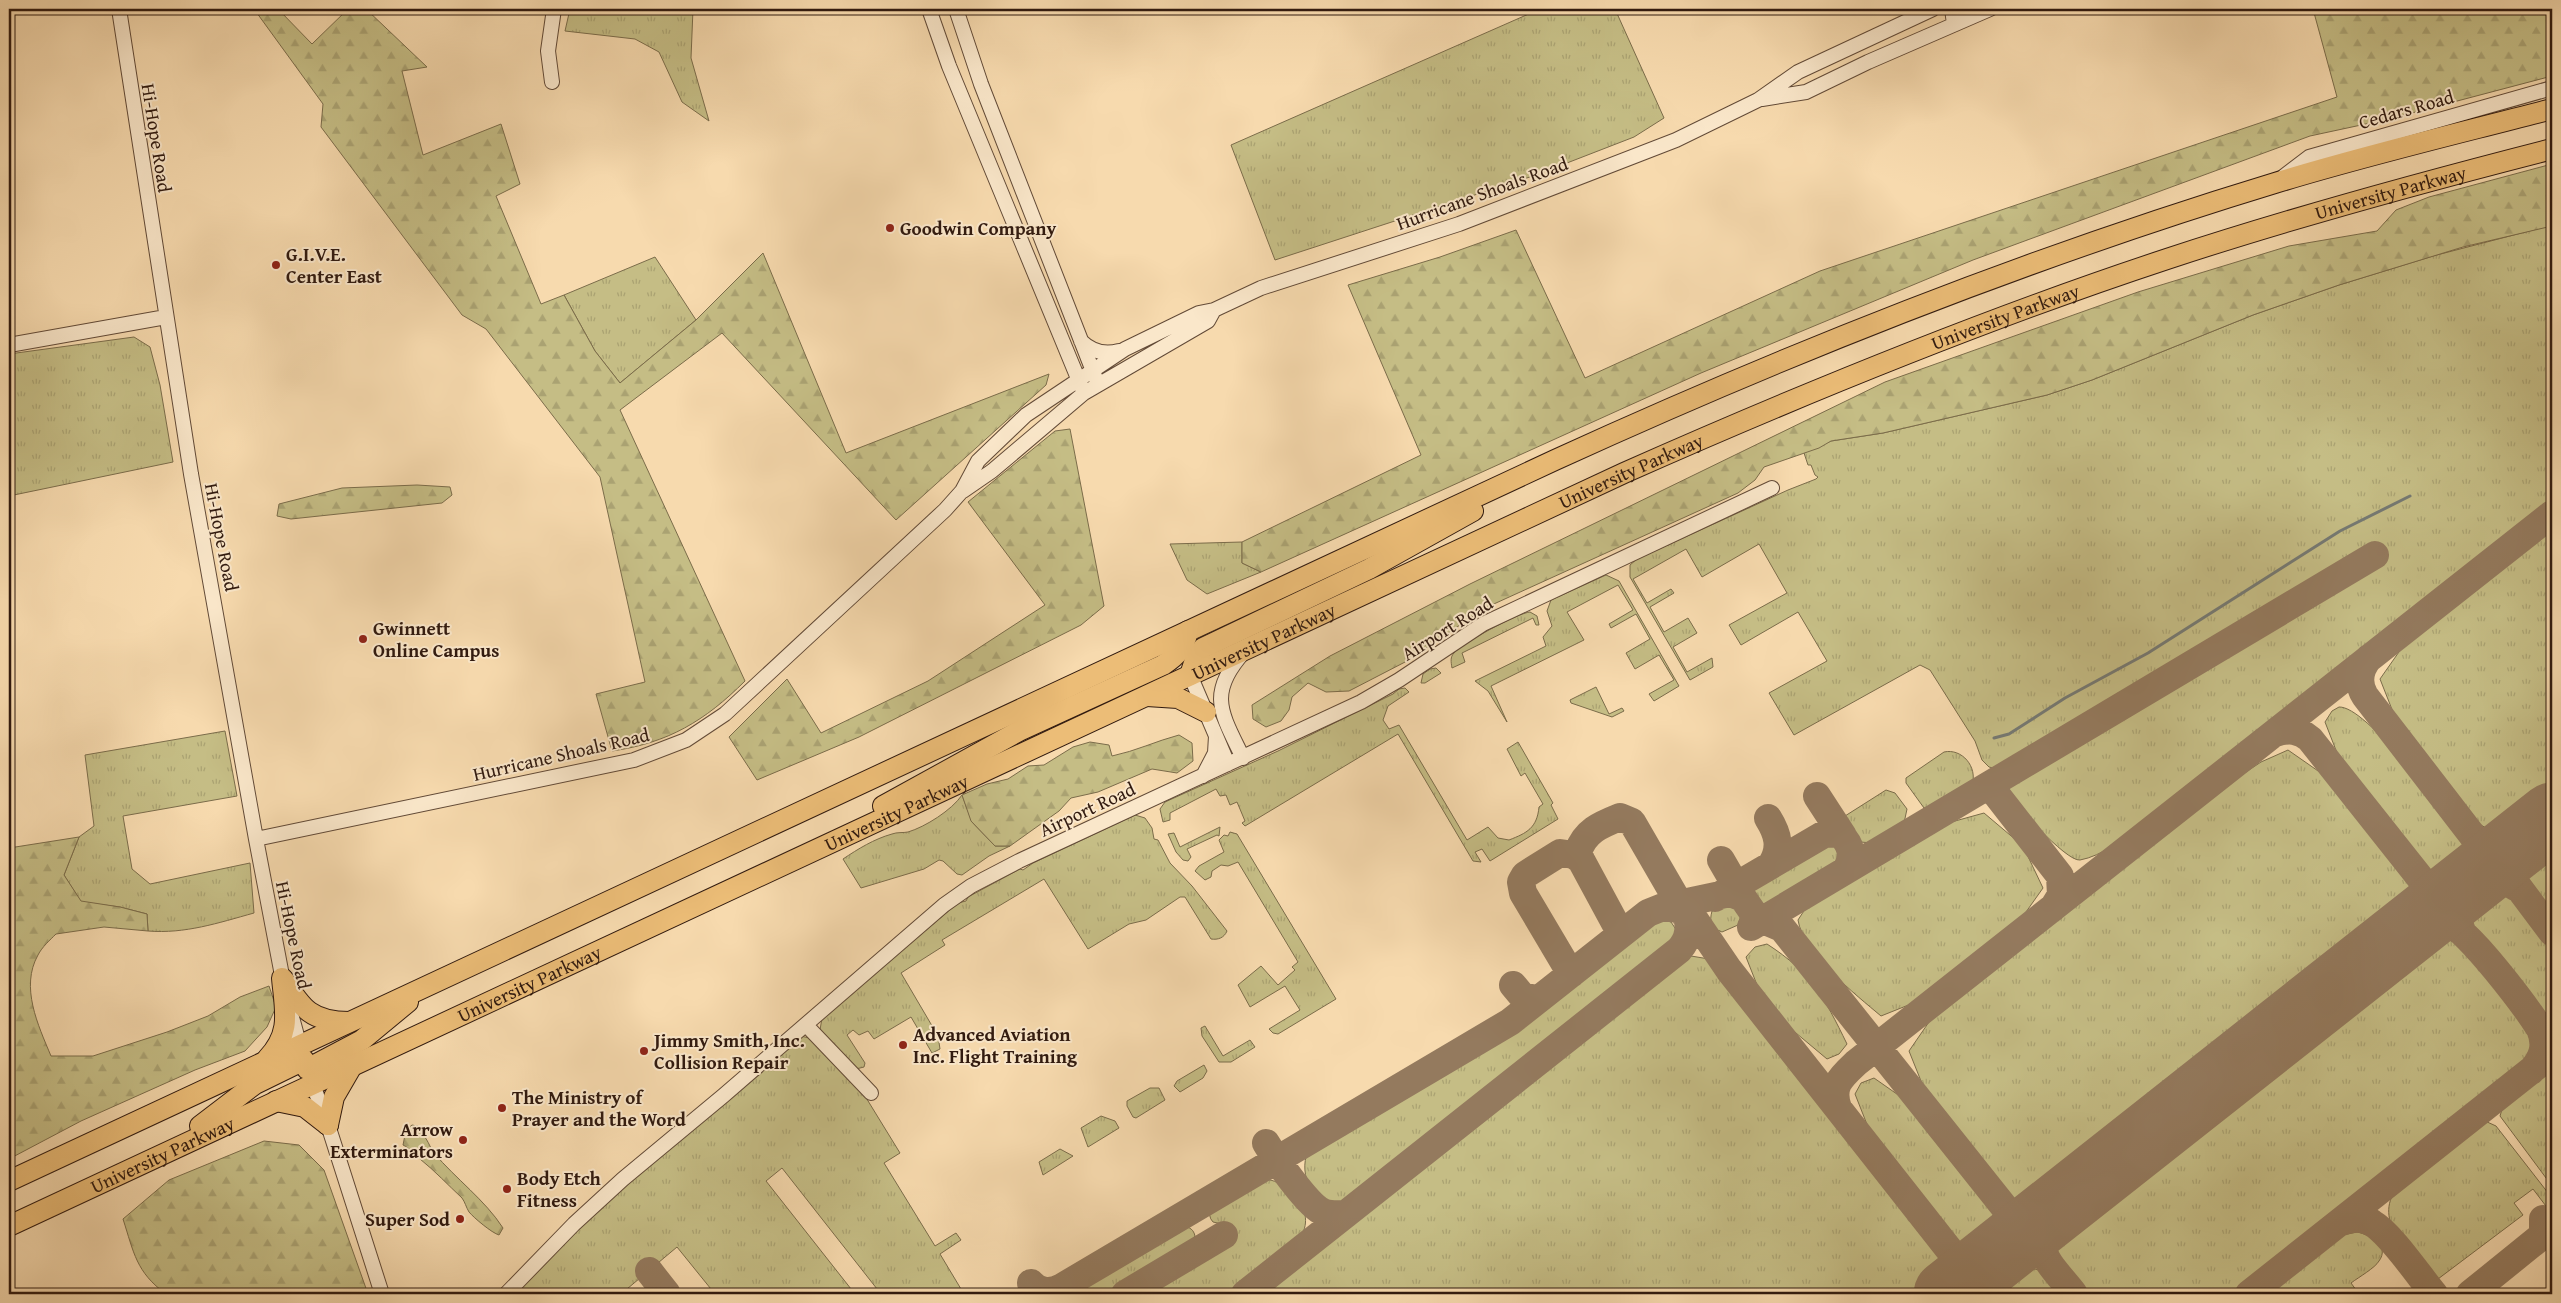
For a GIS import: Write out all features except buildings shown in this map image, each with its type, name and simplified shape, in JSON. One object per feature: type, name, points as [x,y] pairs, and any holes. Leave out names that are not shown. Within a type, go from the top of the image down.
[{"type":"highway","name":"University Parkway","points":[[9,1226],[180,1144],[276,1101],[306,1065],[351,1022],[1555,460],[1736,379],[1918,306],[2111,236],[2277,182],[2552,109]]},
{"type":"highway","name":"University Parkway","points":[[9,1180],[264,1062],[352,1066],[1624,473],[1859,372],[2008,315],[2167,259],[2360,200],[2552,149]]},
{"type":"highway","points":[[1190,675],[1195,660],[1203,648],[1369,569],[1517,486],[1555,460]]},
{"type":"highway","points":[[829,844],[898,797],[976,754],[1163,665],[1176,656],[1184,645],[1188,631]]},
{"type":"highway","points":[[1143,697],[1178,698],[1206,712]]},
{"type":"highway","points":[[282,978],[297,1000],[310,1013],[330,1020],[351,1022]]},
{"type":"highway","points":[[264,1062],[279,1045],[284,1031],[286,1020],[282,978]]},
{"type":"highway","points":[[180,1144],[199,1126],[246,1090],[362,1040],[429,985]]},
{"type":"highway","points":[[276,1101],[295,1103],[305,1107],[328,1125],[334,1097],[352,1066]]},
{"type":"street","name":"Hi-Hope Road","points":[[119,9],[191,474],[282,978],[306,1065]]},
{"type":"street","points":[[552,82],[548,51],[554,9]]},
{"type":"street","points":[[930,9],[949,66],[1081,387]]},
{"type":"street","points":[[956,9],[981,84],[1095,378]]},
{"type":"street","points":[[1931,9],[1954,24]]},
{"type":"street","name":"Hurricane Shoals Road","points":[[1095,378],[1125,349],[1199,313],[1214,310],[1261,288],[1460,224],[1593,174],[1676,140],[1758,100],[1798,72],[1931,9]]},
{"type":"street","points":[[1952,9],[1954,24]]},
{"type":"street","name":"Hurricane Shoals Road","points":[[1758,100],[1806,92],[1868,62],[1990,9]]},
{"type":"street","name":"Cedars Road","points":[[2277,182],[2309,157],[2552,88]]},
{"type":"street","name":"Hurricane Shoals Road","points":[[962,491],[992,471],[1081,387],[1095,378],[1208,321],[1214,310]]},
{"type":"street","points":[[9,345],[166,317]]},
{"type":"street","points":[[1081,341],[1092,349],[1108,354],[1125,349]]},
{"type":"street","points":[[1059,394],[1068,374],[1068,352]]},
{"type":"street","name":"Hurricane Shoals Road","points":[[256,839],[634,760],[686,740],[725,714],[945,510],[962,491],[978,461],[1026,414],[1059,394],[1081,387]]},
{"type":"street","name":"Airport Road","points":[[506,1294],[574,1224],[623,1179],[930,916],[971,886],[1019,861],[1360,702],[1490,621],[1772,488]]},
{"type":"street","points":[[1242,758],[1220,704],[1223,688],[1230,670],[1248,648]]},
{"type":"street","points":[[1190,675],[1228,764]]},
{"type":"street","points":[[1203,776],[1214,753],[1216,736]]},
{"type":"street","points":[[806,1024],[871,1093]]},
{"type":"street","points":[[306,1065],[328,1125],[382,1294]]},
{"type":"green space","points":[[254,9],[278,9],[312,44],[348,9],[366,9],[427,67],[402,71],[423,155],[501,124],[520,184],[496,196],[541,304],[564,295],[595,351],[620,383],[696,320],[763,253],[846,453],[1049,374],[1046,385],[896,520],[722,333],[620,410],[745,681],[715,708],[684,728],[651,742],[612,751],[596,694],[645,682],[600,477],[486,329],[462,315],[321,127],[323,104]]},
{"type":"green space","points":[[570,9],[693,9],[691,58],[709,121],[682,102],[659,52],[635,39],[565,31]]},
{"type":"green space","points":[[1540,9],[1615,9],[1664,118],[1634,137],[1536,175],[1275,260],[1231,145]]},
{"type":"green space","points":[[2313,9],[2552,9],[2552,76],[2389,119],[2310,136],[1973,260],[1701,373],[1261,572],[1242,563],[1242,542],[1421,455],[1348,285],[1440,257],[1516,230],[1585,378],[1820,271],[2337,97]]},
{"type":"green space","points":[[2552,164],[2552,226],[2463,247],[2339,285],[2253,315],[2092,380],[2047,395],[1883,433],[1831,441],[1819,448],[1764,467],[1755,480],[1738,493],[1485,608],[1407,661],[1349,691],[1326,692],[1308,683],[1292,697],[1289,710],[1281,721],[1266,727],[1253,719],[1252,705],[1330,656],[1470,584],[1885,382],[2138,292],[2289,246],[2377,231],[2396,210],[2429,197]]},
{"type":"green space","points":[[2552,225],[2552,502],[2141,826],[2096,855],[2080,860],[2073,858],[2063,851],[2027,816],[2003,786],[2377,564],[2380,561],[2372,547],[1997,769],[1989,767],[1982,760],[1975,741],[1930,670],[1920,665],[1794,735],[1769,693],[1827,661],[1798,612],[1741,645],[1729,625],[1787,593],[1759,544],[1702,577],[1686,549],[1633,579],[1647,603],[1671,589],[1674,593],[1650,607],[1664,632],[1688,618],[1697,633],[1673,647],[1687,672],[1712,658],[1713,667],[1690,680],[1630,577],[1630,565],[1637,559],[1816,479],[1818,477],[1815,475],[1811,465],[1808,465],[1804,453],[1831,441],[1883,433],[2047,395],[2092,380],[2253,315],[2339,285],[2433,256]]},
{"type":"green space","points":[[655,257],[696,320],[620,383],[595,351],[564,295]]},
{"type":"green space","points":[[134,337],[150,347],[160,385],[173,462],[9,496],[9,354]]},
{"type":"green space","points":[[1070,429],[1104,606],[1081,625],[859,737],[757,780],[729,737],[787,679],[821,733],[928,681],[1045,605],[968,502],[1055,431]]},
{"type":"green space","points":[[417,485],[450,487],[452,495],[442,503],[291,519],[277,516],[279,504],[342,488]]},
{"type":"green space","points":[[2552,528],[2552,787],[2502,827],[2486,828],[2476,822],[2393,712],[2380,679],[2401,649]]},
{"type":"green space","points":[[1242,542],[1242,563],[1261,572],[1207,594],[1187,580],[1170,544]]},
{"type":"green space","points":[[1606,575],[1619,581],[1679,686],[1654,701],[1649,694],[1674,680],[1659,655],[1635,669],[1626,653],[1650,639],[1636,614],[1611,628],[1609,624],[1633,610],[1618,585],[1567,612],[1584,640],[1491,686],[1507,722],[1488,691],[1475,681],[1546,646],[1543,637],[1552,626],[1547,611],[1551,600]]},
{"type":"green space","points":[[1530,612],[1537,616],[1539,625],[1536,625],[1533,618],[1462,653],[1465,662],[1452,668],[1452,656],[1459,648],[1503,623]]},
{"type":"green space","points":[[1436,668],[1441,673],[1425,683],[1421,683],[1423,674],[1430,669]]},
{"type":"green space","points":[[1596,687],[1609,714],[1622,708],[1624,711],[1612,717],[1571,703],[1570,700]]},
{"type":"green space","points":[[1405,688],[1409,692],[1388,706],[1383,720],[1389,729],[1399,725],[1467,840],[1488,827],[1498,838],[1509,840],[1526,832],[1536,820],[1539,807],[1543,804],[1525,773],[1521,776],[1507,749],[1518,742],[1553,803],[1551,805],[1558,819],[1490,861],[1482,849],[1475,852],[1481,862],[1473,861],[1398,734],[1245,826],[1242,823],[1245,821],[1237,802],[1230,805],[1226,795],[1220,796],[1216,789],[1170,813],[1170,820],[1163,822],[1160,809],[1165,802],[1278,751],[1393,694],[1399,689]]},
{"type":"green space","points":[[2339,707],[2351,711],[2385,740],[2461,834],[2464,851],[2462,858],[2456,864],[2441,870],[2424,869],[2339,758],[2325,722],[2332,711]]},
{"type":"green space","points":[[225,731],[237,796],[123,816],[132,869],[150,884],[250,863],[254,913],[188,929],[148,931],[147,914],[120,907],[81,902],[64,875],[79,837],[94,826],[85,755]]},
{"type":"green space","points":[[1179,735],[1192,743],[1193,761],[1177,773],[1152,769],[1098,792],[1071,798],[1059,811],[1010,846],[995,846],[971,821],[962,795],[987,784],[1008,779],[1028,766],[1044,765],[1073,747],[1090,742],[1109,745],[1112,756]]},
{"type":"green space","points":[[2288,750],[2321,773],[2404,874],[2410,883],[2407,902],[2031,1199],[2024,1201],[2009,1197],[1952,1126],[1923,1086],[1909,1051],[1931,1019],[1979,979],[2207,798],[2261,762]]},
{"type":"green space","points":[[1944,752],[1957,753],[1967,760],[1973,772],[1972,785],[1933,808],[1924,808],[1906,783],[1906,778]]},
{"type":"green space","points":[[1886,790],[1895,793],[1907,809],[1904,823],[1873,843],[1860,842],[1845,816]]},
{"type":"green space","points":[[962,795],[972,822],[995,846],[1010,846],[989,856],[962,875],[957,874],[943,861],[939,860],[924,869],[861,888],[843,859],[879,839],[894,833],[908,832],[922,826],[945,812]]},
{"type":"green space","points":[[1984,813],[2023,846],[2043,888],[2021,919],[1983,952],[1916,1002],[1881,1016],[1845,985],[1820,959],[1802,933],[1798,920],[1809,903],[1937,826]]},
{"type":"green space","points":[[1135,815],[1145,818],[1152,828],[1154,839],[1158,840],[1170,863],[1192,886],[1227,931],[1222,937],[1211,939],[1185,897],[1180,897],[1146,920],[1129,924],[1088,949],[1044,879],[942,940],[945,945],[901,973],[938,1036],[940,1049],[932,1053],[911,1017],[874,1039],[868,1031],[859,1035],[853,1030],[847,1035],[865,1063],[864,1067],[856,1069],[820,1030],[822,1018],[958,903],[966,901],[968,897],[1020,869],[1023,870],[1033,863]]},
{"type":"green space","points":[[1220,827],[1219,836],[1217,835],[1187,849],[1191,857],[1188,861],[1183,860],[1176,852],[1168,834],[1174,833],[1180,847]]},
{"type":"green space","points":[[1230,832],[1237,834],[1336,999],[1278,1034],[1273,1033],[1269,1029],[1300,1010],[1285,986],[1250,1007],[1238,985],[1261,966],[1278,985],[1295,970],[1292,967],[1298,962],[1238,862],[1228,866],[1221,865],[1212,871],[1211,877],[1205,880],[1195,871],[1199,866],[1224,852],[1219,840],[1224,835],[1228,836]]},
{"type":"green space","points":[[79,837],[64,875],[81,901],[120,907],[147,914],[148,931],[104,927],[56,934],[42,949],[33,967],[31,993],[36,1019],[51,1056],[93,1056],[167,1032],[208,1016],[240,997],[269,986],[276,1007],[267,1027],[245,1051],[195,1070],[81,1121],[9,1159],[9,848]]},
{"type":"green space","points":[[1829,841],[1839,844],[1843,849],[1843,857],[1838,864],[1770,904],[1764,905],[1754,901],[1752,896],[1755,886]]},
{"type":"green space","points":[[2552,847],[2552,917],[2535,896],[2527,881],[2532,866]]},
{"type":"green space","points":[[2495,895],[2505,895],[2514,900],[2552,948],[2552,1026],[2543,1019],[2474,931],[2473,919],[2476,909],[2484,900]]},
{"type":"green space","points":[[1725,903],[1738,908],[1741,915],[1738,925],[1722,932],[1715,929],[1711,918],[1712,911]]},
{"type":"green space","points":[[1660,919],[1671,922],[1677,931],[1671,946],[1372,1182],[1352,1197],[1338,1202],[1328,1201],[1313,1191],[1305,1175],[1306,1156],[1310,1147],[1528,1019],[1651,922]]},
{"type":"green space","points":[[2443,938],[2460,944],[2530,1033],[2534,1049],[2530,1060],[2234,1294],[2086,1294],[2069,1274],[2060,1259],[2058,1243],[2062,1234],[2435,940]]},
{"type":"green space","points":[[1767,944],[1795,965],[1823,999],[1847,1044],[1839,1054],[1827,1059],[1790,1028],[1759,990],[1746,957],[1755,947]]},
{"type":"green space","points":[[1691,956],[1709,959],[1935,1247],[1939,1263],[1935,1275],[1930,1280],[1911,1294],[1258,1294],[1675,965]]},
{"type":"green space","points":[[1205,1026],[1223,1056],[1250,1040],[1255,1047],[1231,1062],[1219,1062],[1202,1036],[1201,1028]]},
{"type":"green space","points":[[801,1036],[809,1038],[865,1096],[900,1153],[884,1163],[935,1246],[956,1233],[961,1240],[940,1254],[964,1294],[881,1294],[782,1168],[766,1181],[855,1294],[715,1294],[677,1247],[621,1294],[514,1294],[593,1213]]},
{"type":"green space","points":[[1204,1065],[1207,1071],[1203,1078],[1180,1092],[1174,1086],[1177,1081]]},
{"type":"green space","points":[[2552,1067],[2552,1186],[2500,1116],[2503,1106]]},
{"type":"green space","points":[[1874,1078],[1904,1099],[1993,1207],[1995,1220],[1991,1229],[1973,1245],[1955,1241],[1901,1173],[1868,1127],[1855,1094],[1861,1083]]},
{"type":"green space","points":[[1150,1088],[1159,1088],[1165,1100],[1136,1118],[1133,1117],[1127,1106],[1127,1101]]},
{"type":"green space","points":[[1101,1116],[1115,1121],[1119,1128],[1088,1147],[1081,1128]]},
{"type":"green space","points":[[2485,1121],[2496,1126],[2552,1198],[2552,1214],[2533,1189],[2514,1203],[2523,1215],[2434,1282],[2407,1251],[2392,1228],[2389,1216],[2390,1203],[2395,1191]]},
{"type":"green space","points":[[412,1125],[422,1127],[421,1133],[434,1153],[496,1218],[503,1228],[499,1235],[475,1218],[469,1212],[462,1198],[431,1168],[403,1145],[406,1130]]},
{"type":"green space","points":[[264,1141],[299,1145],[324,1170],[368,1294],[166,1294],[142,1270],[137,1261],[123,1219],[169,1180]]},
{"type":"green space","points":[[1060,1149],[1073,1156],[1043,1175],[1039,1162]]},
{"type":"green space","points":[[1256,1179],[1267,1179],[1277,1182],[1295,1196],[1302,1205],[1305,1215],[1305,1226],[1301,1236],[1230,1294],[1139,1294],[1228,1242],[1220,1227],[1222,1224],[1213,1222],[1210,1216],[1211,1209],[1233,1191]]},
{"type":"green space","points":[[1179,1225],[1193,1231],[1195,1236],[1190,1243],[1105,1294],[1081,1294],[1080,1287],[1085,1281]]},
{"type":"green space","points":[[2357,1232],[2377,1242],[2381,1246],[2382,1251],[2382,1256],[2377,1264],[2351,1283],[2359,1294],[2265,1294],[2338,1236]]},
{"type":"green space","points":[[2027,1267],[2043,1271],[2062,1294],[2002,1294],[2004,1284],[2010,1276],[2017,1270]]},
{"type":"waterway","points":[[1994,738],[2009,734],[2065,698],[2148,653],[2340,531],[2410,496]]},
{"type":"taxiway","points":[[1838,1108],[1835,1094],[1838,1082],[1856,1063],[2552,514]]},
{"type":"taxiway","points":[[1751,927],[2375,555]]},
{"type":"taxiway","points":[[2369,658],[2361,672],[2362,691],[2479,844],[2479,857],[2476,868],[2457,907],[2462,931]]},
{"type":"taxiway","points":[[2275,733],[2293,731],[2302,733],[2310,739],[2421,879],[2434,886],[2446,888],[2491,879],[2503,881],[2517,888]]},
{"type":"taxiway","points":[[1989,785],[2060,876],[2061,895],[2053,908]]},
{"type":"taxiway","points":[[1817,796],[1843,836]]},
{"type":"taxiway","points":[[1581,860],[1578,852],[1581,845],[1594,830],[1620,817],[1632,822],[1676,898],[1690,915]]},
{"type":"taxiway","points":[[1768,818],[1776,835],[1778,847],[1771,865]]},
{"type":"taxiway","points":[[1715,898],[1826,833],[1840,834],[1847,842],[1851,856],[1846,870]]},
{"type":"taxiway","points":[[2530,835],[2513,857],[2513,880],[2552,932]]},
{"type":"taxiway","points":[[1571,974],[1523,893],[1521,882],[1525,875],[1560,853],[1574,855],[1581,860],[1621,934]]},
{"type":"taxiway","points":[[1721,860],[1743,898]]},
{"type":"taxiway","points":[[1664,907],[1730,893],[1743,898],[1756,917],[1782,928],[2005,1208],[2024,1217],[2042,1215],[2056,1209]]},
{"type":"taxiway","points":[[1031,1283],[1038,1289],[1046,1291],[1062,1287],[1510,1022],[1648,913],[1663,907],[1677,909],[1695,920],[1729,970],[1951,1252],[1955,1269],[1951,1284],[1945,1294]]},
{"type":"taxiway","points":[[1245,1294],[1679,950],[1685,941],[1688,931],[1686,910]]},
{"type":"taxiway","points":[[2410,929],[2432,921],[2447,922],[2456,927],[2482,953],[2523,1004],[2540,1029],[2543,1051],[2531,1071]]},
{"type":"taxiway","points":[[1513,985],[1523,997],[1538,999]]},
{"type":"taxiway","points":[[2249,1294],[2552,1054]]},
{"type":"taxiway","points":[[1266,1143],[1292,1181],[1309,1201],[1323,1212],[1346,1214]]},
{"type":"taxiway","points":[[1951,1252],[1957,1256],[1975,1260],[1999,1254],[2005,1242],[2009,1226],[2005,1208]]},
{"type":"taxiway","points":[[2056,1209],[2047,1223],[2042,1245],[2049,1263],[2074,1294]]},
{"type":"taxiway","points":[[2339,1223],[2351,1219],[2360,1219],[2380,1228],[2434,1294]]},
{"type":"taxiway","points":[[2470,1294],[2543,1235],[2543,1219]]},
{"type":"taxiway","points":[[1125,1294],[1224,1235]]},
{"type":"taxiway","points":[[1987,1294],[1988,1272],[1999,1254],[2008,1252]]},
{"type":"taxiway","points":[[649,1271],[667,1294]]},
{"type":"runway","points":[[1948,1294],[2552,817]]},
{"type":"place","name":"Goodwin Company","points":[[890,228]]},
{"type":"place","name":"G.I.V.E. Center East","points":[[276,265]]},
{"type":"place","name":"Gwinnett Online Campus","points":[[363,639]]},
{"type":"place","name":"Advanced Aviation Inc. Flight Training","points":[[903,1045]]},
{"type":"place","name":"Jimmy Smith, Inc. Collision Repair","points":[[644,1051]]},
{"type":"place","name":"The Ministry of Prayer and the Word","points":[[502,1108]]},
{"type":"place","name":"Arrow Exterminators","points":[[463,1140]]},
{"type":"place","name":"Body Etch Fitness","points":[[507,1189]]},
{"type":"place","name":"Super Sod","points":[[460,1219]]}]
